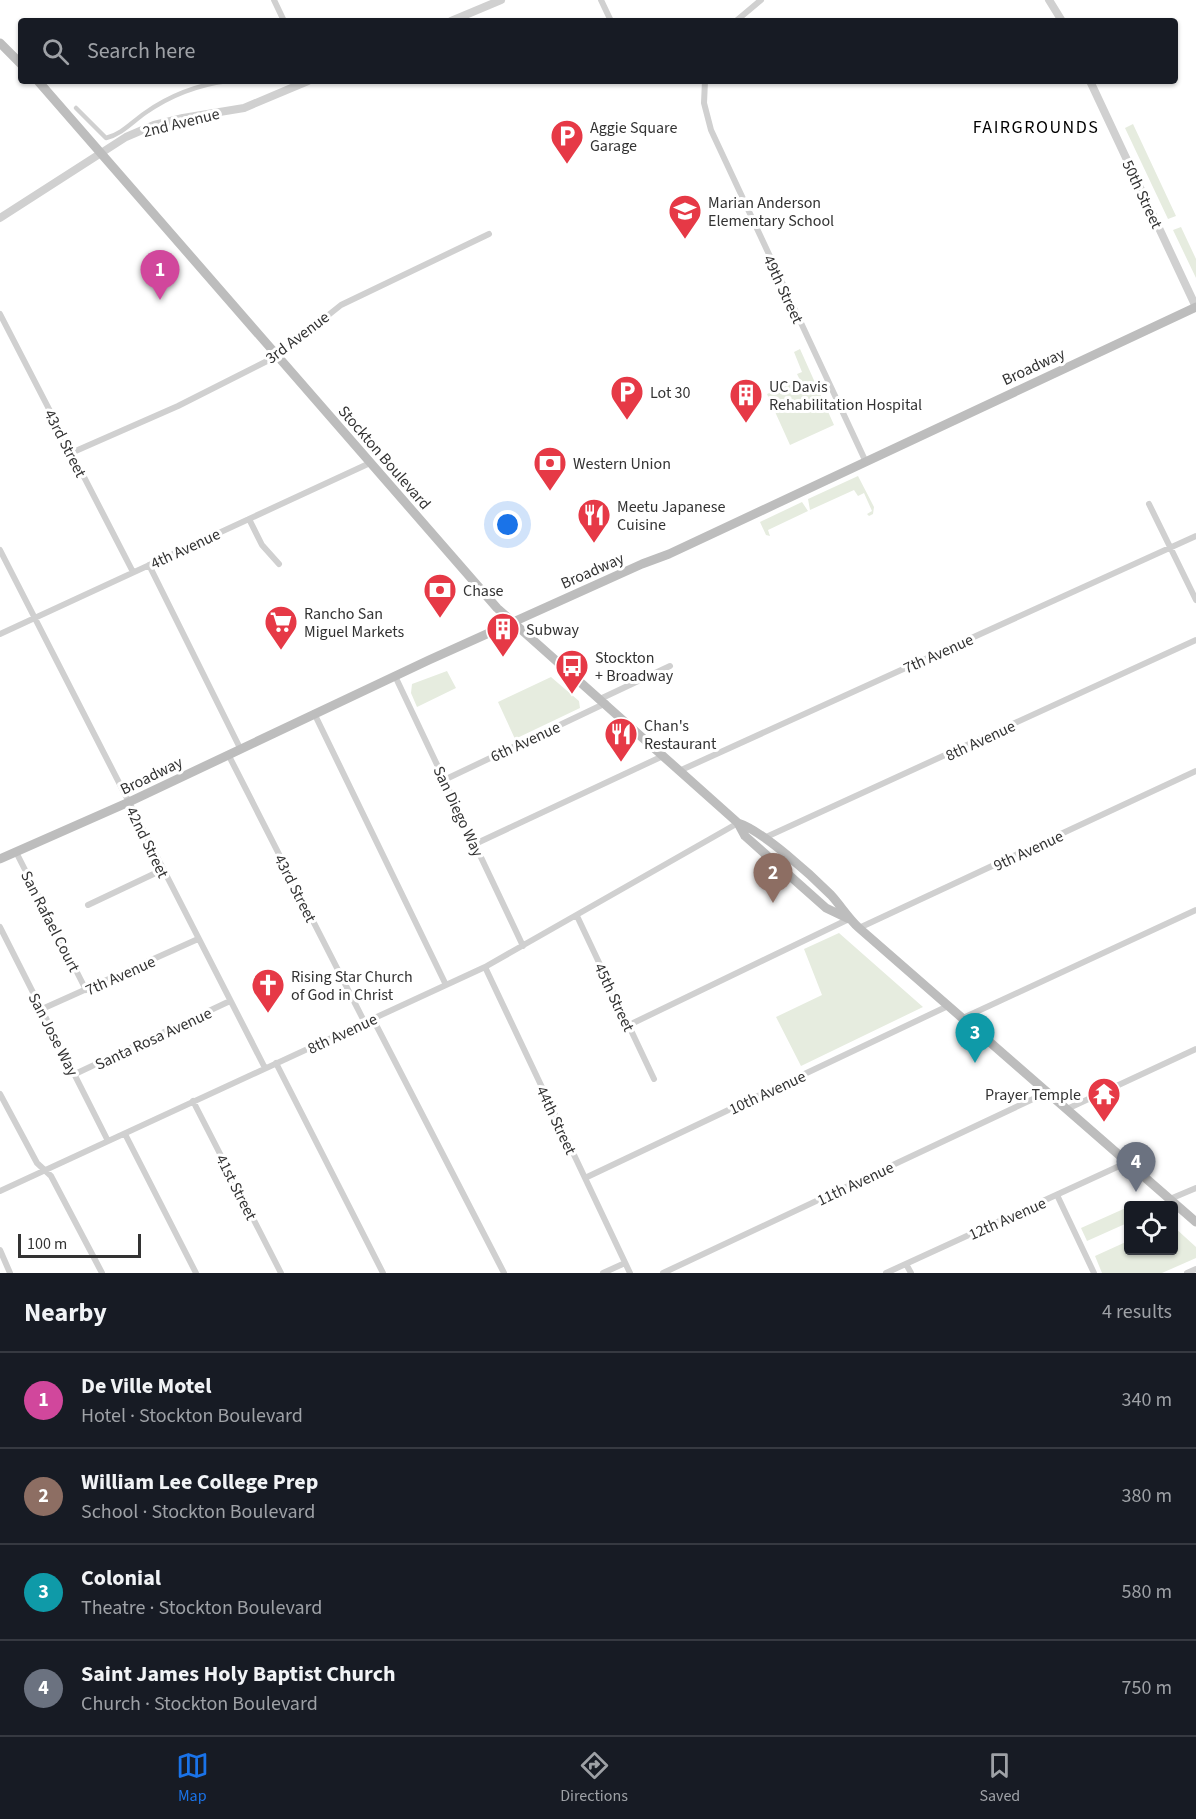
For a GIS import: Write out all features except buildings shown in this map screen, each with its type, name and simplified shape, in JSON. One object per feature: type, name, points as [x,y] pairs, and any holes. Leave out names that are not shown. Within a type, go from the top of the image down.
[{"type":"main road","points":[[0,43],[18,61]]},
{"type":"main road","name":"Stockton Boulevard","points":[[41,84],[512,622],[738,823],[745,836],[826,908],[849,919]]},
{"type":"main road","name":"Broadway","points":[[0,859],[129,802],[314,713],[512,622],[669,554],[865,460],[1196,307]]},
{"type":"main road","name":"Stockton Boulevard","points":[[738,823],[752,827],[833,897],[849,919],[859,928],[1196,1222]]},
{"type":"street","points":[[274,0],[283,18]]},
{"type":"street","points":[[458,18],[501,0]]},
{"type":"street","points":[[601,0],[610,18]]},
{"type":"street","points":[[740,18],[761,0]]},
{"type":"street","points":[[1049,0],[1060,18]]},
{"type":"street","points":[[76,108],[106,138],[123,130],[152,108],[176,95],[216,84]]},
{"type":"street","name":"2nd Avenue","points":[[0,218],[100,152],[154,125],[244,108],[301,84]]},
{"type":"street","name":"49th Street","points":[[705,84],[704,103],[711,130],[865,460]]},
{"type":"street","name":"50th Street","points":[[1091,84],[1196,307]]},
{"type":"street","name":"3rd Avenue","points":[[71,453],[178,406],[277,356],[341,305],[489,234]]},
{"type":"street","name":"43rd Street","points":[[0,314],[133,573]]},
{"type":"street","name":"4th Avenue","points":[[0,634],[370,462]]},
{"type":"street","points":[[1149,504],[1196,600]]},
{"type":"street","points":[[249,519],[262,545],[279,564]]},
{"type":"street","name":"7th Avenue","points":[[679,771],[1196,536]]},
{"type":"street","name":"42nd Street","points":[[0,550],[265,1068]]},
{"type":"street","points":[[149,565],[240,748]]},
{"type":"street","name":"8th Avenue","points":[[763,838],[1196,640]]},
{"type":"street","name":"6th Avenue","points":[[444,780],[670,666]]},
{"type":"street","name":"San Diego Way","points":[[395,676],[523,946]]},
{"type":"street","points":[[314,713],[447,985]]},
{"type":"street","name":"43rd Street","points":[[228,754],[365,1023]]},
{"type":"street","points":[[475,843],[663,756]]},
{"type":"street","name":"9th Avenue","points":[[859,928],[1196,771]]},
{"type":"street","name":"8th Avenue","points":[[0,1191],[485,967],[738,823]]},
{"type":"street","name":"San Rafael Court","points":[[16,852],[86,990]]},
{"type":"street","points":[[88,905],[162,870]]},
{"type":"street","points":[[963,1018],[1196,910]]},
{"type":"street","name":"45th Street","points":[[577,916],[654,1079]]},
{"type":"street","points":[[628,1026],[849,919]]},
{"type":"street","name":"San Jose Way","points":[[0,927],[108,1141]]},
{"type":"street","name":"7th Avenue","points":[[42,1009],[198,939]]},
{"type":"street","name":"44th Street","points":[[485,967],[630,1273]]},
{"type":"street","name":"Santa Rosa Avenue","points":[[75,1074],[230,1002]]},
{"type":"street","name":"10th Avenue","points":[[585,1178],[948,1006]]},
{"type":"street","points":[[373,1019],[504,1273]]},
{"type":"street","points":[[1067,1109],[1196,1049]]},
{"type":"street","points":[[276,1063],[382,1273]]},
{"type":"street","name":"11th Avenue","points":[[663,1273],[1047,1092]]},
{"type":"street","points":[[0,1094],[37,1163],[51,1176],[102,1273]]},
{"type":"street","name":"41st Street","points":[[193,1101],[281,1273]]},
{"type":"street","points":[[124,1134],[196,1273]]},
{"type":"street","name":"12th Avenue","points":[[886,1273],[1128,1162]]},
{"type":"street","points":[[1170,1200],[1196,1188]]},
{"type":"street","points":[[1057,1195],[1094,1273]]},
{"type":"street","points":[[0,1250],[10,1273]]},
{"type":"street","points":[[603,1273],[625,1263]]},
{"type":"street","points":[[906,1264],[910,1273]]},
{"type":"street","points":[[1187,1273],[1196,1269]]},
{"type":"shaded area","points":[[1133,124],[1176,216],[1168,219],[1125,128]]},
{"type":"shaded area","points":[[1181,227],[1196,259],[1196,278],[1173,230]]},
{"type":"shaded area","points":[[800,349],[834,425],[790,445],[767,394],[800,380],[797,374],[802,372],[794,352]]},
{"type":"shaded area","points":[[858,476],[874,507],[873,514],[869,516],[867,514],[872,511],[864,493],[858,496],[854,490],[810,510],[808,499]]},
{"type":"shaded area","points":[[802,502],[808,511],[768,530],[770,536],[766,535],[760,522]]},
{"type":"shaded area","points":[[447,671],[456,688],[417,707],[411,693],[412,684]]},
{"type":"shaded area","points":[[551,677],[579,701],[580,708],[515,739],[498,702]]},
{"type":"shaded area","points":[[839,933],[923,1007],[801,1066],[776,1017],[822,995],[804,949]]},
{"type":"shaded area","points":[[1124,1209],[1124,1224],[1087,1241],[1081,1228]]},
{"type":"shaded area","points":[[1178,1231],[1196,1247],[1196,1258],[1162,1273],[1102,1273],[1095,1256],[1124,1243],[1124,1255],[1178,1255]]},
{"type":"place","name":"Aggie Square Garage","points":[[567,165]]},
{"type":"place","name":"Marian Anderson Elementary School","points":[[685,240]]},
{"type":"place","name":"De Ville Motel","points":[[160,300]]},
{"type":"place","name":"Lot 30","points":[[627,421]]},
{"type":"place","name":"UC Davis Rehabilitation Hospital","points":[[746,424]]},
{"type":"place","name":"Western Union","points":[[550,492]]},
{"type":"place","name":"Meetu Japanese Cuisine","points":[[594,544]]},
{"type":"place","name":"Chase","points":[[440,619]]},
{"type":"place","name":"Rancho San Miguel Markets","points":[[281,651]]},
{"type":"place","name":"Subway","points":[[503,658]]},
{"type":"place","name":"Stockton + Broadway","points":[[572,695]]},
{"type":"place","name":"Chan's Restaurant","points":[[621,763]]},
{"type":"place","name":"William Lee College Prep","points":[[773,903]]},
{"type":"place","name":"Rising Star Church of God in Christ","points":[[268,1014]]},
{"type":"place","name":"Colonial","points":[[975,1063]]},
{"type":"place","name":"Prayer Temple","points":[[1104,1123]]},
{"type":"place","name":"Saint James Holy Baptist Church","points":[[1136,1192]]},
{"type":"district","name":"FAIRGROUNDS","points":[[1036,127]]}]
